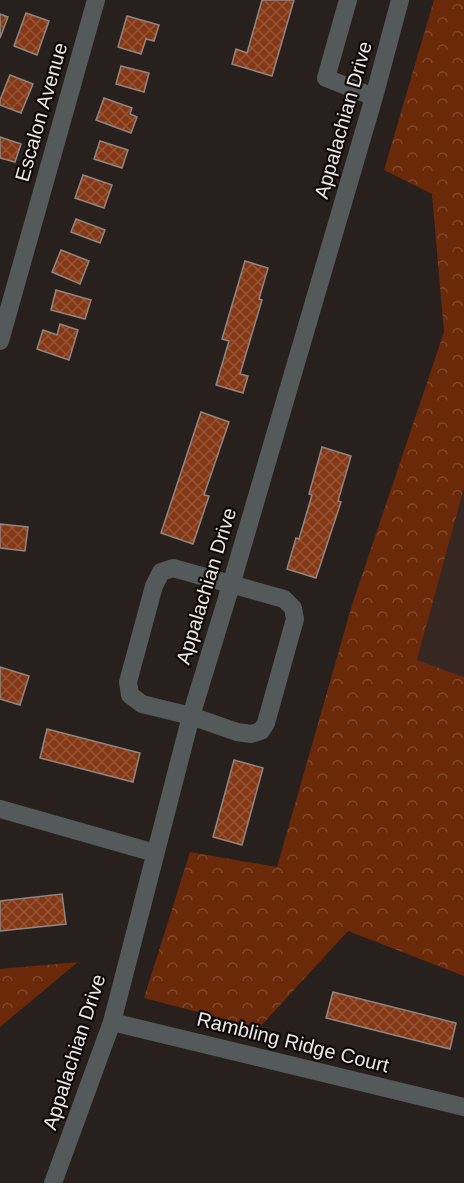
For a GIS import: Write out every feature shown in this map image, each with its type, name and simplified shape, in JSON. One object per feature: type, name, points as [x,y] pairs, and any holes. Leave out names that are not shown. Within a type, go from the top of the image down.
[{"type":"street","name":"Escalon Avenue","points":[[0,341],[96,0]]},
{"type":"street","points":[[348,0],[326,78],[374,97]]},
{"type":"street","name":"Appalachian Drive","points":[[53,1183],[112,1022],[191,716],[374,97],[400,0]]},
{"type":"street","points":[[173,568],[231,585],[284,599],[293,608],[295,619],[266,723],[261,731],[251,734],[142,704],[130,695],[128,682],[154,586],[161,572],[173,568]]},
{"type":"street","points":[[0,809],[155,854]]},
{"type":"street","name":"Rambling Ridge Court","points":[[112,1022],[464,1107]]},
{"type":"shaded area","points":[[464,488],[464,677],[417,660]]},
{"type":"green space","points":[[434,0],[464,0],[464,488],[417,660],[464,677],[464,976],[348,931],[259,1028],[144,998],[190,852],[277,867],[352,605],[444,332],[432,194],[384,170]]},
{"type":"green space","points":[[78,962],[0,1027],[0,969]]},
{"type":"building","points":[[262,0],[294,0],[272,76],[232,64],[236,49],[247,53]]},
{"type":"building","points":[[26,13],[49,21],[37,55],[14,46]]},
{"type":"building","points":[[0,14],[8,17],[0,38]]},
{"type":"building","points":[[127,16],[159,25],[154,41],[146,39],[141,54],[118,47]]},
{"type":"building","points":[[121,66],[149,73],[144,92],[116,84]]},
{"type":"building","points":[[10,75],[33,84],[21,113],[0,105]]},
{"type":"building","points":[[104,98],[132,108],[130,114],[137,117],[131,133],[96,120]]},
{"type":"building","points":[[0,137],[21,144],[15,162],[0,158]]},
{"type":"building","points":[[100,141],[128,150],[122,168],[94,159]]},
{"type":"building","points":[[83,175],[112,185],[104,208],[75,198]]},
{"type":"building","points":[[76,219],[105,230],[100,243],[71,232]]},
{"type":"building","points":[[61,250],[89,261],[80,284],[52,272]]},
{"type":"building","points":[[245,261],[268,268],[259,299],[262,300],[240,374],[248,376],[243,393],[216,385],[229,341],[222,339]]},
{"type":"building","points":[[56,290],[91,300],[85,319],[51,310]]},
{"type":"building","points":[[60,324],[78,330],[69,360],[37,349],[43,330],[57,335]]},
{"type":"building","points":[[201,412],[229,422],[204,495],[209,496],[193,544],[161,533]]},
{"type":"building","points":[[322,447],[351,456],[338,501],[341,502],[316,578],[287,569],[312,495],[309,494]]},
{"type":"building","points":[[0,524],[28,527],[25,551],[0,548]]},
{"type":"building","points":[[0,667],[29,676],[20,705],[0,699]]},
{"type":"building","points":[[47,729],[140,753],[133,782],[40,758]]},
{"type":"building","points":[[234,760],[263,768],[242,845],[213,837]]},
{"type":"building","points":[[62,894],[66,924],[0,931],[0,901]]},
{"type":"building","points":[[333,992],[456,1023],[450,1049],[326,1018]]}]
